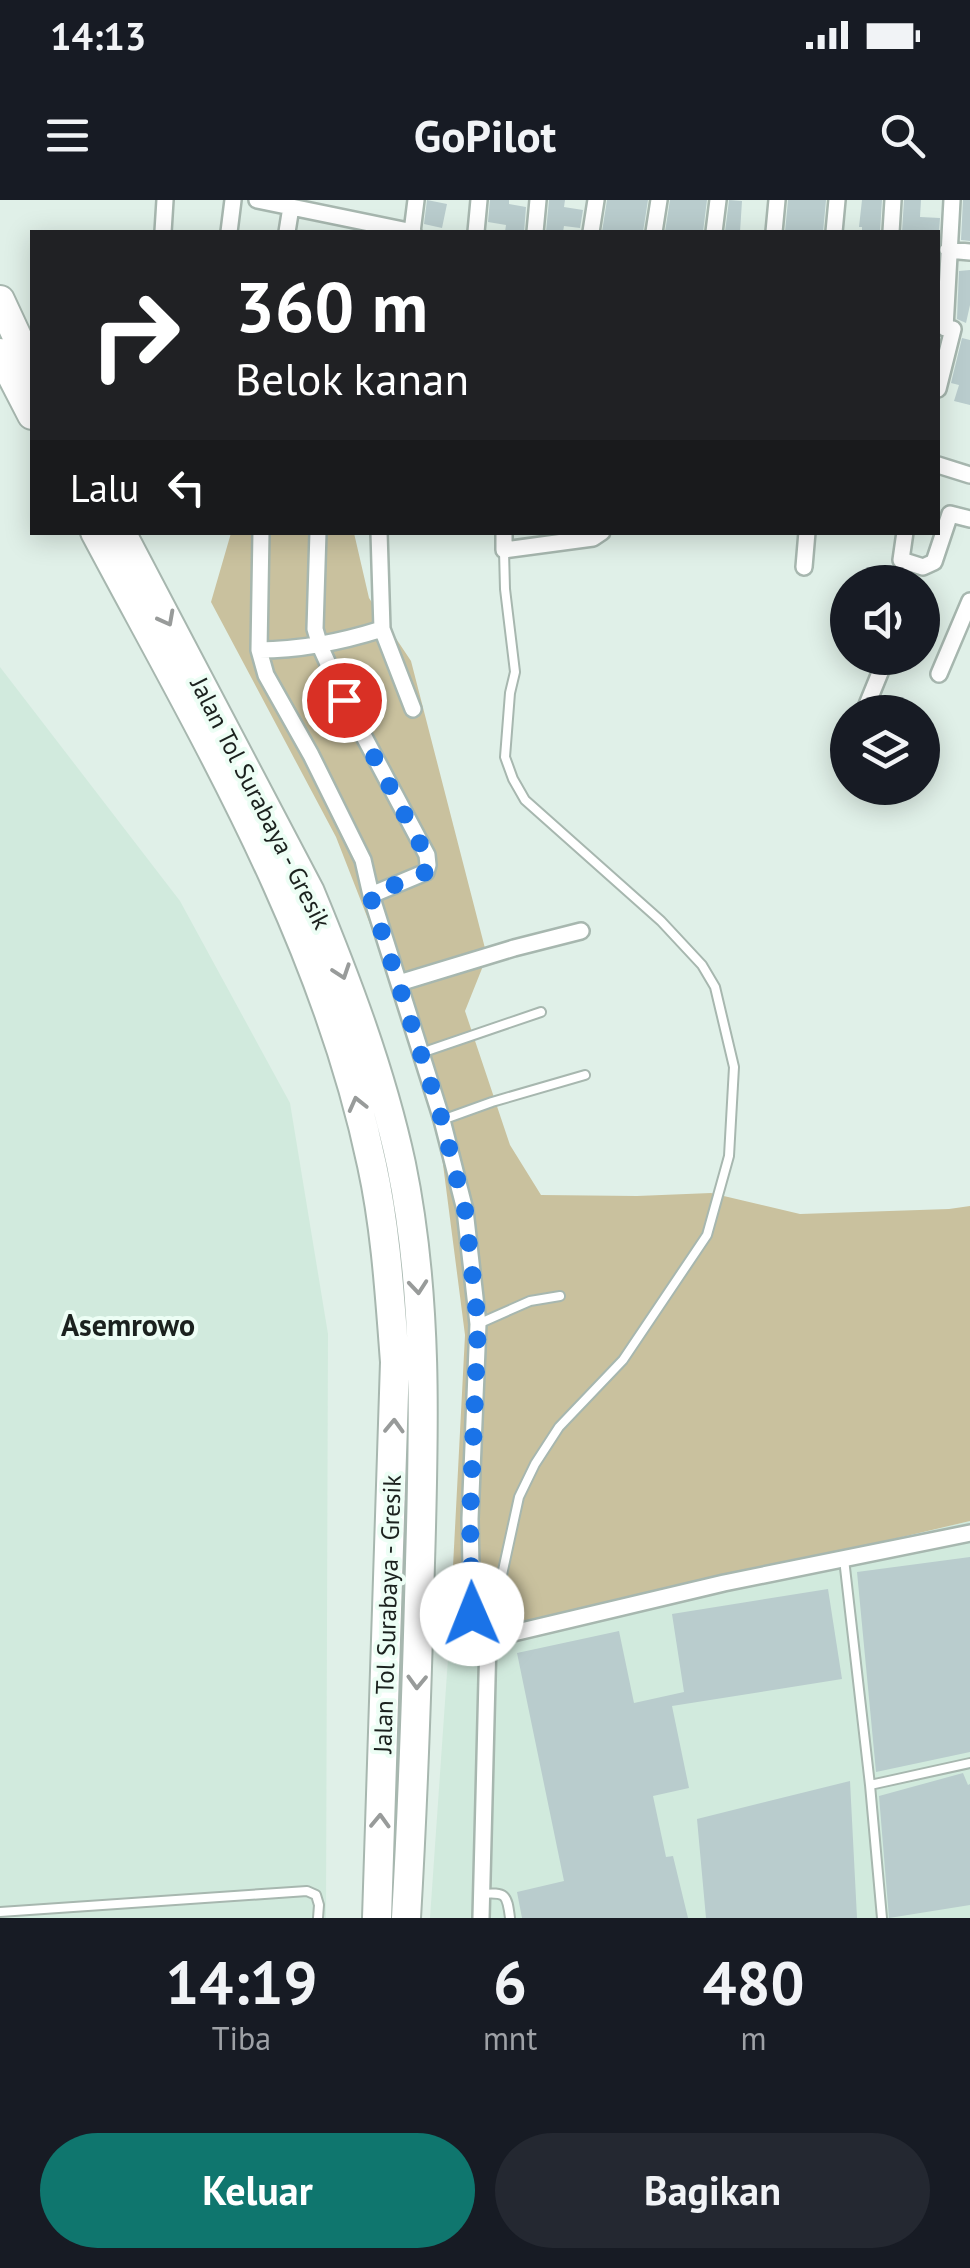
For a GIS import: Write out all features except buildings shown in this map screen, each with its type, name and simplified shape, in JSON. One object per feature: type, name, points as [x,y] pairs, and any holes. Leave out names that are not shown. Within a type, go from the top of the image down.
[{"type":"highway","points":[[0,300],[30,366]]},
{"type":"highway","points":[[0,353],[30,410]]},
{"type":"highway","name":"Jalan Tol Surabaya - Gresik","points":[[97,535],[250,826],[294,919],[332,1019],[373,1168],[395,1362],[377,1918]]},
{"type":"highway","name":"Jalan Tol Surabaya - Gresik","points":[[123,535],[310,892],[356,1012],[400,1162],[412,1229],[424,1364],[416,1722],[406,1918]]},
{"type":"street","points":[[164,230],[165,200]]},
{"type":"street","points":[[229,230],[233,200]]},
{"type":"street","points":[[258,200],[399,230]]},
{"type":"street","points":[[350,200],[352,223]]},
{"type":"street","points":[[413,230],[416,200]]},
{"type":"street","points":[[476,230],[478,200]]},
{"type":"street","points":[[535,230],[538,200]]},
{"type":"street","points":[[592,230],[596,200]]},
{"type":"street","points":[[654,230],[658,200]]},
{"type":"street","points":[[714,230],[718,200]]},
{"type":"street","points":[[774,230],[777,200]]},
{"type":"street","points":[[834,230],[836,200]]},
{"type":"street","points":[[891,230],[893,200]]},
{"type":"street","points":[[940,380],[951,329],[948,250],[952,200]]},
{"type":"street","points":[[287,230],[291,206]]},
{"type":"street","points":[[948,250],[970,252]]},
{"type":"street","points":[[940,465],[970,475]]},
{"type":"street","points":[[931,565],[947,517],[953,514],[970,519]]},
{"type":"street","points":[[261,535],[259,650],[266,675],[362,860],[442,1120],[465,1210],[478,1324],[470,1519],[472,1614],[479,1638],[970,1533]]},
{"type":"street","points":[[318,535],[315,630],[320,646],[428,865],[426,872],[370,895]]},
{"type":"street","points":[[379,535],[382,629],[412,709]]},
{"type":"street","points":[[504,535],[504,550],[598,535]]},
{"type":"street","points":[[804,567],[807,535]]},
{"type":"street","points":[[905,535],[901,560],[907,565]]},
{"type":"street","points":[[940,672],[970,601]]},
{"type":"street","points":[[259,650],[320,646],[382,629]]},
{"type":"street","points":[[399,984],[581,931]]},
{"type":"street","points":[[481,1918],[488,1639]]},
{"type":"lane","points":[[488,1639],[519,1498],[535,1464],[560,1427],[624,1360],[707,1235],[730,1156],[734,1067],[715,988],[702,965],[661,921],[533,808],[513,779],[505,757],[515,672],[504,550]]},
{"type":"lane","points":[[421,1052],[541,1012]]},
{"type":"lane","points":[[442,1120],[585,1075]]},
{"type":"lane","points":[[478,1324],[530,1301],[560,1296]]},
{"type":"lane","points":[[844,1559],[882,1918]]},
{"type":"lane","points":[[870,1785],[970,1764]]},
{"type":"lane","points":[[0,1912],[306,1891],[316,1895],[318,1918]]},
{"type":"lane","points":[[481,1894],[503,1894],[510,1918]]},
{"type":"shaded area","points":[[230,535],[354,535],[369,598],[411,661],[487,956],[465,1011],[510,1145],[541,1195],[711,1193],[800,1214],[970,1206],[970,1521],[449,1644],[465,1335],[440,1141],[398,996],[336,837],[211,602]]},
{"type":"shaded area","points":[[0,667],[180,901],[290,1103],[328,1334],[326,1918],[0,1918]]},
{"type":"shaded area","points":[[970,1521],[970,1918],[430,1918],[449,1644]]},
{"type":"district","name":"Asemrowo","points":[[128,1326]]},
{"type":"route","points":[[344,700],[389,781],[428,865],[426,872],[370,895],[442,1120],[465,1210],[478,1324],[470,1519],[472,1614]]}]
